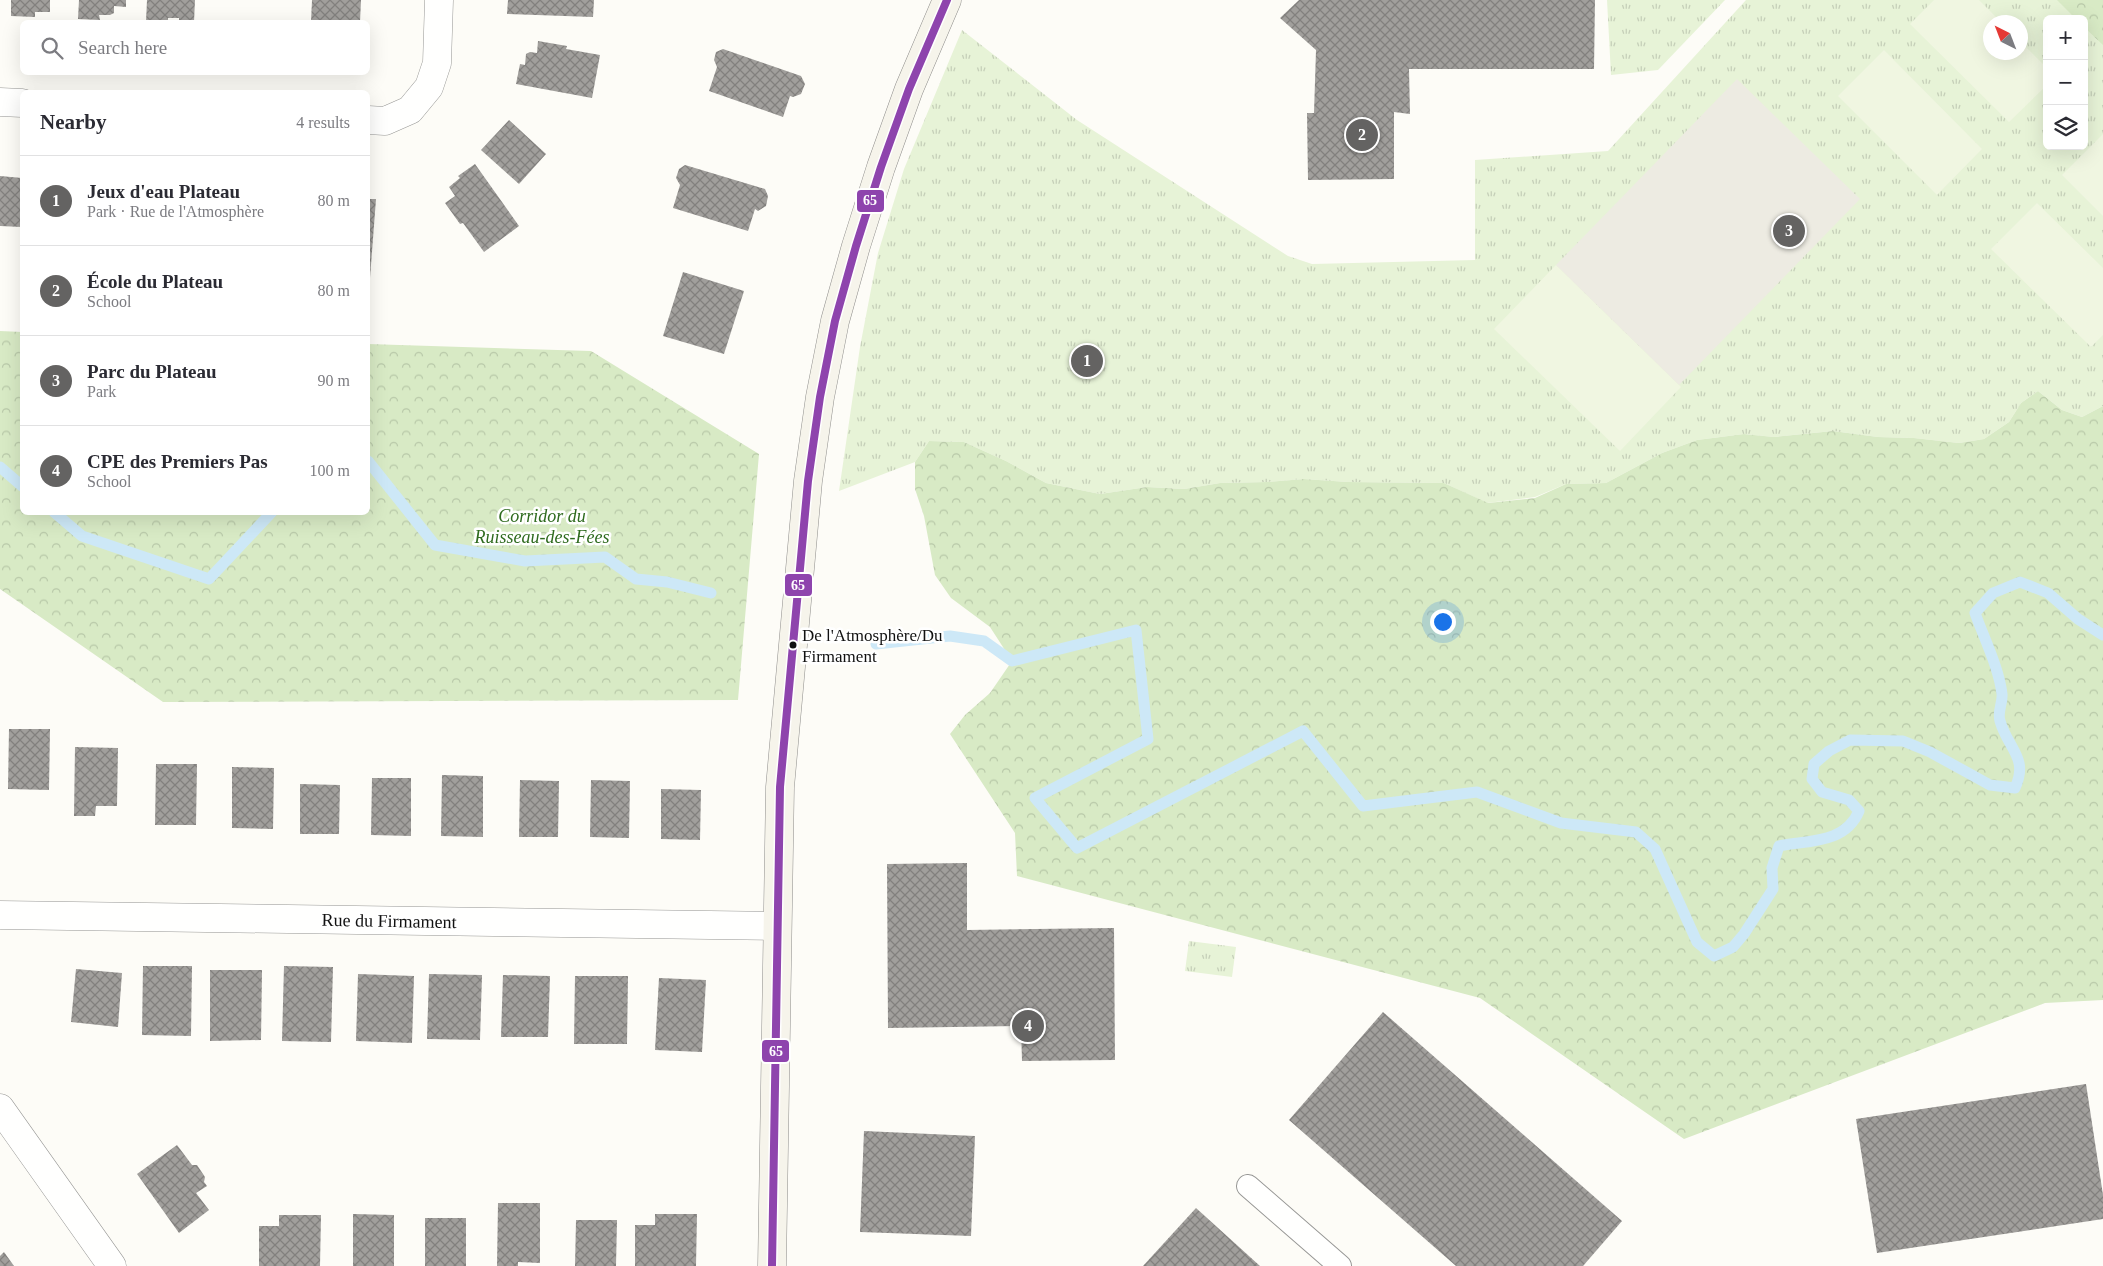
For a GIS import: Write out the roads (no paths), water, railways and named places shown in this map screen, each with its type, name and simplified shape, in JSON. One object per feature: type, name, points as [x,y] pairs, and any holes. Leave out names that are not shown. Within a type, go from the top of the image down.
[{"type":"street","points":[[370,120],[385,121],[410,110],[430,87],[437,63],[439,0]]},
{"type":"street","points":[[772,1266],[780,787],[808,481],[820,397],[835,321],[881,167],[909,90],[947,0]]},
{"type":"street","points":[[0,102],[20,103]]},
{"type":"street","name":"Rue du Firmament","points":[[0,915],[777,926]]},
{"type":"street","points":[[0,1108],[112,1266]]},
{"type":"lane","points":[[1248,1186],[1340,1266]]},
{"type":"waterway","points":[[370,464],[435,545],[525,561],[605,557],[636,579],[667,582],[711,593]]},
{"type":"waterway","points":[[0,467],[20,484]]},
{"type":"waterway","points":[[58,515],[82,536],[209,579],[269,515]]},
{"type":"waterway","points":[[876,644],[950,636],[984,641],[1012,661],[1136,630],[1148,739],[1035,798],[1077,848],[1303,731],[1363,806],[1477,792],[1561,823],[1636,832],[1655,849],[1697,942],[1714,956],[1733,947],[1744,934],[1773,889],[1772,868],[1779,846],[1825,839],[1845,830],[1853,822],[1859,811],[1849,800],[1822,792],[1812,779],[1814,764],[1829,751],[1850,740],[1903,741],[1930,752],[1990,785],[2015,788],[2019,778],[2019,761],[2000,721],[1999,714],[2002,697],[2000,684],[1995,664],[1975,613],[1993,593],[2020,582],[2048,593],[2078,619],[2103,635]]},
{"type":"place","name":"École du Plateau","points":[[1362,135]]},
{"type":"place","name":"Parc du Plateau","points":[[1789,231]]},
{"type":"place","name":"Jeux d'eau Plateau","points":[[1087,361]]},
{"type":"place","name":"De l'Atmosphère/Du Firmament","points":[[793,645]]},
{"type":"place","name":"CPE des Premiers Pas","points":[[1028,1026]]},
{"type":"park label","name":"Corridor du Ruisseau-des-Fées","points":[[542,526]]}]
